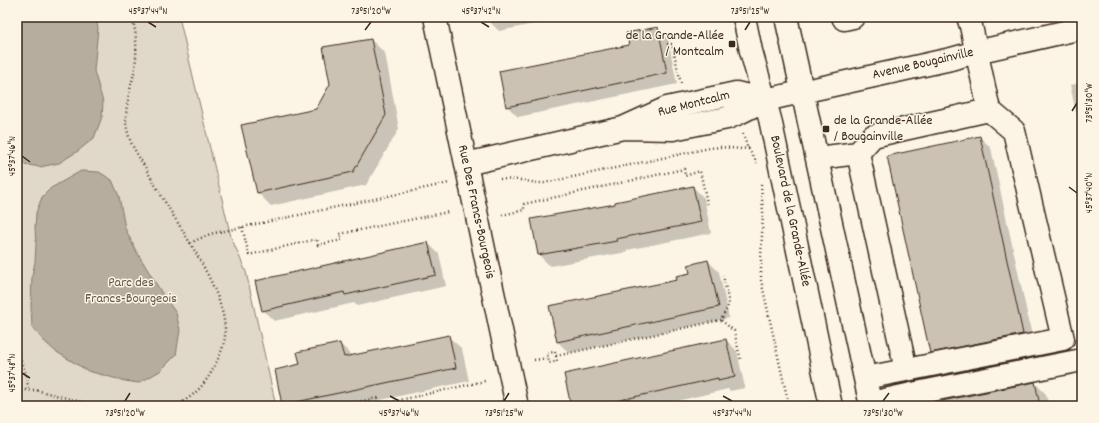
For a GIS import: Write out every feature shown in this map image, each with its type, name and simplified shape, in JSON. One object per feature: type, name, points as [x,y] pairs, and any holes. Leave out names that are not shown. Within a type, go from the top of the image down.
[{"type":"street","name":"Rue Des Francs-Bourgeois","points":[[435,17],[517,406]]},
{"type":"street","name":"Boulevard de la Grande-Allée","points":[[744,17],[751,51],[765,100],[831,406]]},
{"type":"street","points":[[786,17],[871,404],[913,400],[1082,360]]},
{"type":"street","points":[[843,17],[844,19],[854,17]]},
{"type":"street","points":[[865,378],[1063,339],[1014,131],[989,110],[968,17]]},
{"type":"street","name":"Avenue Bougainville","points":[[765,100],[951,60],[976,52],[1082,28]]},
{"type":"street","name":"Rue Montcalm","points":[[466,164],[623,128],[673,129],[727,118],[739,114],[765,100]]},
{"type":"street","points":[[818,158],[858,153],[873,136],[989,110]]},
{"type":"street","points":[[858,153],[906,370]]},
{"type":"path","points":[[132,17],[135,33],[136,56],[127,105],[126,118],[128,135],[166,204],[190,243],[216,294],[223,316],[225,336],[224,346],[210,375],[194,395],[174,406]]},
{"type":"path","points":[[667,44],[672,44],[681,85]]},
{"type":"path","name":"Boulevard de la Grande-Allée","points":[[743,134],[757,165]]},
{"type":"path","points":[[494,178],[544,183],[710,148],[749,148]]},
{"type":"path","points":[[502,215],[524,210],[524,204],[684,169],[685,176],[700,171],[708,207]]},
{"type":"path","name":"Boulevard de la Grande-Allée","points":[[760,183],[763,212],[760,257],[761,280],[789,406]]},
{"type":"path","points":[[190,243],[204,235],[442,185]]},
{"type":"path","points":[[242,227],[249,255],[317,239],[318,245],[342,240],[340,234],[448,212]]},
{"type":"path","points":[[721,320],[729,304],[723,275]]},
{"type":"path","points":[[556,356],[721,320]]},
{"type":"path","points":[[721,320],[734,331],[741,361]]},
{"type":"path","points":[[17,349],[27,377],[28,389]]},
{"type":"path","points":[[555,352],[557,361],[549,363],[548,358],[547,353],[555,352]]},
{"type":"path","points":[[218,358],[223,360]]},
{"type":"path","points":[[534,360],[548,358]]},
{"type":"path","points":[[353,406],[352,403],[376,398],[378,405],[484,381]]},
{"type":"path","points":[[17,390],[36,390],[96,406]]},
{"type":"green space","name":"Parc des Francs-Bourgeois","points":[[17,17],[179,17],[231,237],[246,272],[276,406],[17,406]]},
{"type":"shaded area","points":[[17,17],[96,17],[98,28],[94,71],[103,102],[102,117],[94,138],[78,151],[59,163],[40,167],[17,163]]},
{"type":"shaded area","points":[[81,171],[99,172],[112,180],[119,196],[125,228],[135,249],[163,295],[176,313],[180,330],[176,355],[160,371],[139,383],[125,381],[88,371],[55,351],[32,327],[32,276],[35,262],[36,213],[42,197],[51,188]]},
{"type":"building","points":[[658,27],[667,73],[506,107],[499,71],[629,45],[626,33]]},
{"type":"building","points":[[371,39],[386,115],[353,172],[257,193],[241,125],[316,109],[330,84],[323,47]]},
{"type":"building","points":[[980,136],[1023,334],[930,353],[887,156]]},
{"type":"building","points":[[693,186],[701,222],[616,239],[617,241],[538,255],[531,219],[615,204],[615,202]]},
{"type":"building","points":[[428,242],[436,275],[345,295],[344,292],[262,311],[255,281]]},
{"type":"building","points":[[708,260],[719,307],[557,342],[549,306],[677,280],[676,276],[690,273],[688,265]]},
{"type":"building","points":[[449,335],[456,368],[282,405],[275,370],[300,364],[297,352],[340,343],[344,357]]},
{"type":"building","points":[[726,339],[735,377],[718,381],[718,378],[594,406],[571,406],[564,374]]},
{"type":"building","points":[[1035,382],[1040,406],[942,406],[942,401]]},
{"type":"place","name":"de la Grande-Allée / Montcalm","points":[[732,44]]},
{"type":"place","name":"de la Grande-Allée / Bougainville","points":[[826,129]]}]
